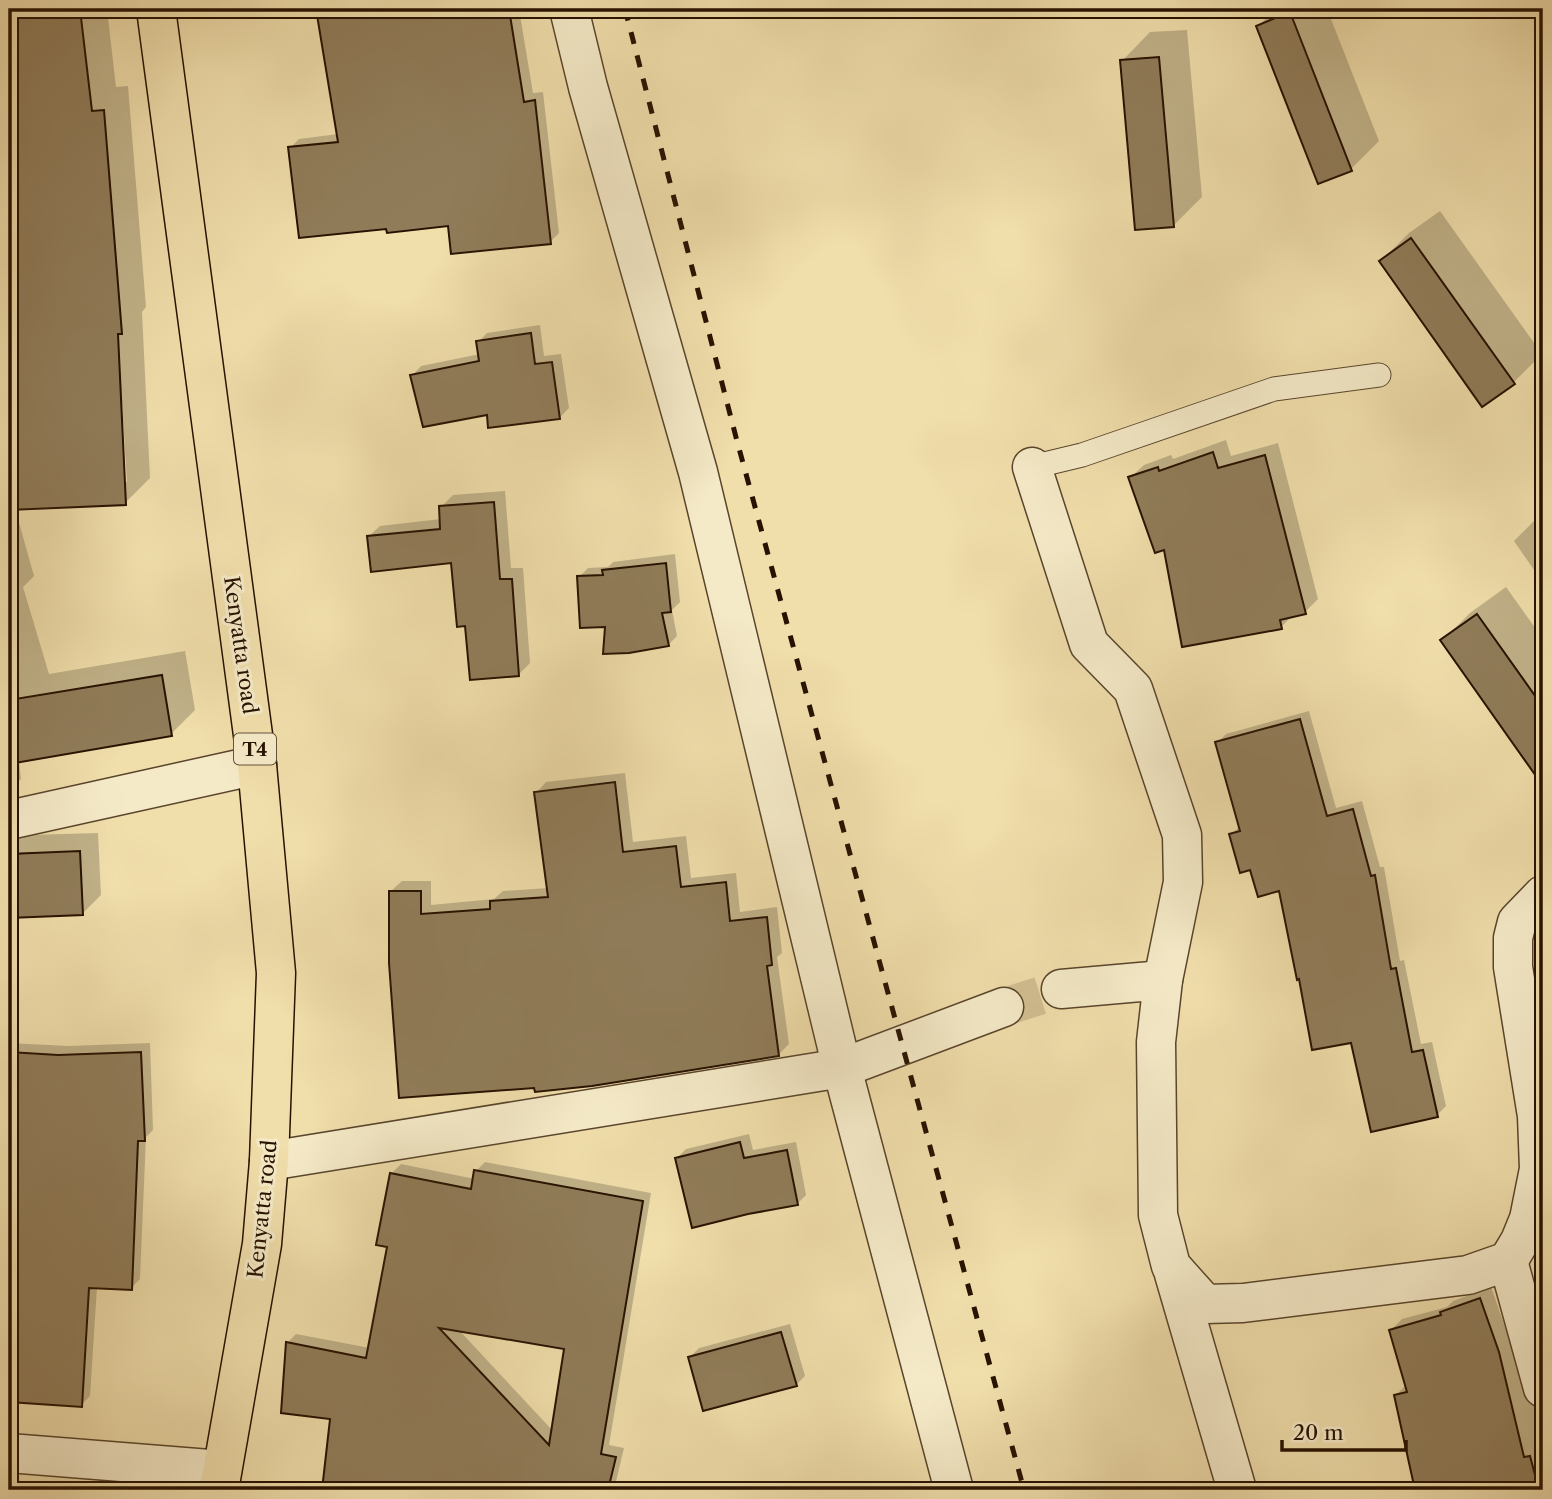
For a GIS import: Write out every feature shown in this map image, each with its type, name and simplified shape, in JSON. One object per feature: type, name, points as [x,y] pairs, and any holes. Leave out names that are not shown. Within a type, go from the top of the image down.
[{"type":"highway","name":"Kenyatta road","points":[[156,9],[257,765],[276,973],[269,1161],[262,1244],[221,1480]]},
{"type":"street","points":[[569,9],[591,100],[698,471],[842,1068],[954,1490]]},
{"type":"street","points":[[1032,467],[1089,644],[1133,690],[1182,835],[1183,883],[1163,980],[1156,1042],[1158,1215],[1237,1490]]},
{"type":"street","points":[[9,820],[257,765]]},
{"type":"street","points":[[1171,1266],[1205,1304],[1244,1303],[1468,1275],[1508,1261],[1530,1219],[1539,1169],[1537,1116],[1513,967],[1513,938],[1517,922],[1543,895]]},
{"type":"street","points":[[1061,989],[1163,980]]},
{"type":"street","points":[[269,1161],[842,1068],[1004,1007]]},
{"type":"street","points":[[1508,1261],[1543,1388]]},
{"type":"street","points":[[9,1453],[221,1480]]},
{"type":"lane","points":[[1032,467],[1082,455],[1274,390],[1379,375]]},
{"type":"building","points":[[80,9],[92,111],[104,110],[122,334],[118,334],[126,505],[9,510],[9,15]]},
{"type":"building","points":[[316,9],[509,9],[524,102],[535,100],[551,244],[451,254],[448,226],[299,238],[288,147],[338,142]]},
{"type":"building","points":[[1290,12],[1352,171],[1318,184],[1256,26]]},
{"type":"building","points":[[1159,57],[1174,227],[1135,230],[1120,60]]},
{"type":"building","points":[[1411,238],[1515,384],[1482,407],[1379,261]]},
{"type":"building","points":[[531,333],[535,364],[552,362],[560,419],[488,428],[487,415],[423,427],[410,375],[479,361],[476,341]]},
{"type":"building","points":[[1213,452],[1218,468],[1265,455],[1306,614],[1280,620],[1282,629],[1182,647],[1164,550],[1155,553],[1128,477],[1158,467],[1159,471]]},
{"type":"building","points":[[494,502],[500,579],[512,579],[519,676],[470,680],[465,626],[457,627],[451,563],[371,572],[367,536],[440,529],[439,506]]},
{"type":"building","points":[[666,563],[671,612],[662,613],[669,646],[629,653],[603,654],[605,627],[580,628],[577,576],[603,575],[602,570]]},
{"type":"building","points":[[1477,614],[1543,707],[1543,786],[1440,640]]},
{"type":"building","points":[[162,675],[172,736],[9,764],[9,700]]},
{"type":"building","points":[[1300,719],[1327,816],[1353,809],[1371,876],[1375,875],[1391,969],[1396,968],[1412,1052],[1423,1050],[1438,1117],[1371,1132],[1351,1043],[1312,1050],[1279,891],[1258,897],[1250,870],[1240,873],[1229,834],[1240,831],[1215,742]]},
{"type":"building","points":[[615,782],[623,852],[676,846],[681,887],[726,882],[730,921],[767,917],[772,965],[767,966],[779,1056],[592,1086],[535,1092],[534,1088],[399,1098],[389,963],[389,891],[421,891],[421,914],[490,909],[490,901],[548,897],[534,792]]},
{"type":"building","points":[[80,851],[83,915],[9,918],[9,854]]},
{"type":"building","points":[[9,1052],[58,1055],[141,1052],[145,1141],[138,1141],[132,1290],[89,1288],[82,1407],[9,1402]]},
{"type":"building","points":[[740,1142],[744,1158],[787,1150],[798,1205],[692,1228],[675,1158]]},
{"type":"building","points":[[474,1170],[643,1201],[601,1454],[616,1457],[608,1490],[322,1490],[330,1419],[281,1413],[286,1342],[366,1358],[387,1247],[376,1245],[390,1173],[471,1189]],"holes":[[[439,1328],[564,1349],[549,1445]]]},
{"type":"building","points":[[1480,1298],[1499,1352],[1524,1457],[1530,1456],[1539,1490],[1415,1490],[1394,1395],[1407,1392],[1389,1330],[1441,1315],[1440,1312]]},
{"type":"building","points":[[781,1332],[797,1386],[703,1411],[688,1357]]},
{"type":"tunnel","points":[[1004,1007],[1061,989]]},
{"type":"railway","points":[[625,9],[737,441],[1024,1490]]}]
